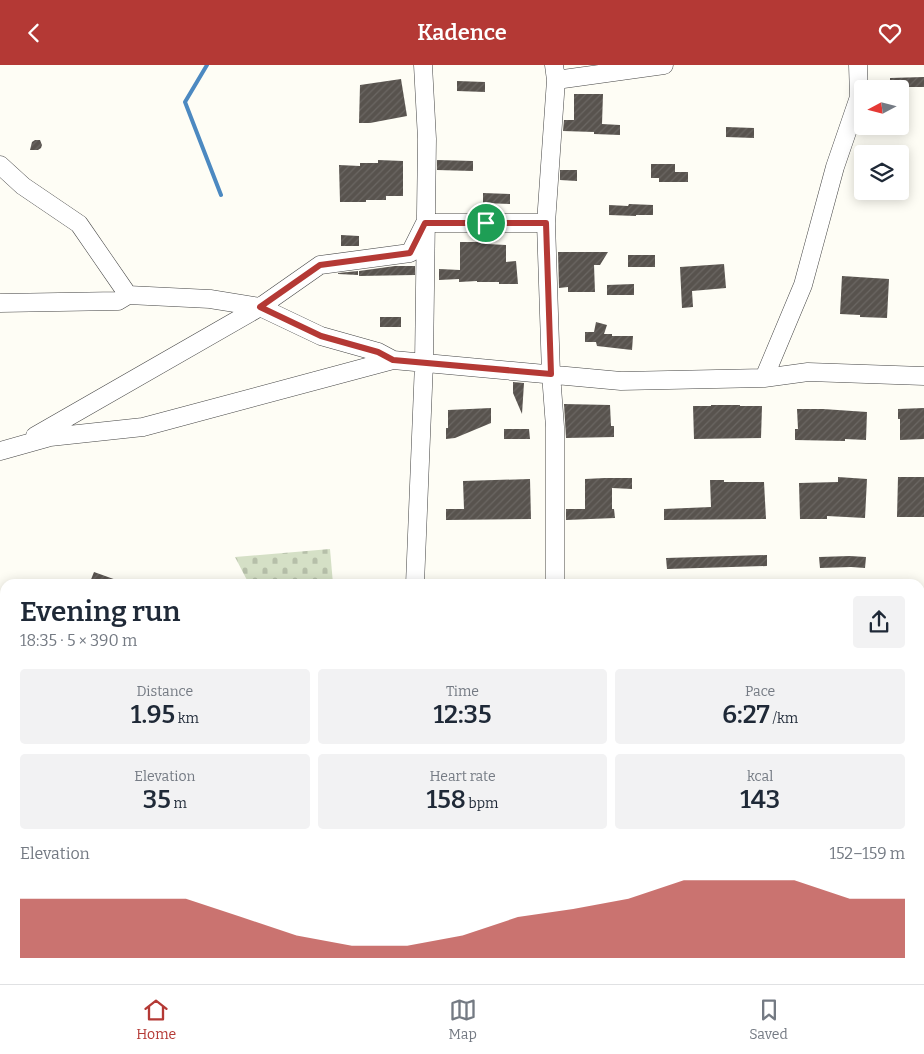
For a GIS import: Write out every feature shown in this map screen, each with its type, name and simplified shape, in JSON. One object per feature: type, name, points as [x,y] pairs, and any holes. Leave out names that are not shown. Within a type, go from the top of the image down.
[{"type":"street","points":[[415,579],[424,363],[427,139],[423,65]]},
{"type":"street","points":[[555,579],[554,427],[546,223],[555,73],[664,65]]},
{"type":"street","points":[[764,378],[803,285],[835,167],[859,97],[858,65]]},
{"type":"street","points":[[0,165],[23,186],[79,224],[128,295]]},
{"type":"street","points":[[425,223],[546,223]]},
{"type":"street","points":[[0,460],[18,446],[260,307],[320,265],[410,253],[425,223]]},
{"type":"street","points":[[0,303],[118,301],[128,295],[210,299],[260,307],[321,336],[378,352],[393,360]]},
{"type":"street","points":[[0,451],[50,437],[143,427],[393,360],[621,381],[764,378],[808,373],[924,375]]},
{"type":"green space","points":[[330,549],[333,579],[246,579],[235,557]]},
{"type":"building","points":[[924,77],[924,87],[909,87],[909,80],[890,80],[890,78]]},
{"type":"building","points":[[401,79],[407,116],[370,123],[359,123],[360,85]]},
{"type":"building","points":[[457,81],[485,82],[485,92],[457,91]]},
{"type":"building","points":[[574,94],[603,94],[602,124],[620,125],[620,135],[563,131],[564,120],[574,120]]},
{"type":"building","points":[[726,127],[754,128],[754,138],[726,137]]},
{"type":"building","points":[[40,140],[41,148],[30,150],[32,142]]},
{"type":"building","points":[[378,160],[403,161],[403,196],[386,196],[386,200],[366,200],[366,202],[340,202],[339,165],[360,166],[360,163],[378,163]]},
{"type":"building","points":[[437,160],[473,161],[473,171],[437,170]]},
{"type":"building","points":[[651,164],[675,164],[675,172],[688,172],[688,182],[659,182],[659,178],[651,178]]},
{"type":"building","points":[[560,170],[577,170],[577,181],[560,180]]},
{"type":"building","points":[[483,193],[510,194],[510,204],[483,203]]},
{"type":"building","points":[[629,204],[653,205],[653,215],[609,215],[609,205],[628,206]]},
{"type":"building","points":[[341,235],[359,236],[359,246],[341,246]]},
{"type":"building","points":[[460,242],[487,242],[487,244],[506,245],[506,262],[516,261],[518,284],[477,281],[459,282],[459,279],[439,280],[439,269],[460,270]]},
{"type":"building","points":[[558,252],[608,252],[600,265],[594,265],[595,292],[568,292],[568,287],[559,288]]},
{"type":"building","points":[[628,255],[655,255],[655,267],[628,267]]},
{"type":"building","points":[[724,264],[726,288],[692,291],[693,307],[682,308],[680,267]]},
{"type":"building","points":[[395,266],[415,266],[415,275],[359,276],[359,271]]},
{"type":"building","points":[[358,271],[358,275],[338,274],[338,273]]},
{"type":"building","points":[[842,276],[889,279],[887,318],[840,314]]},
{"type":"building","points":[[634,284],[634,295],[607,295],[607,285]]},
{"type":"building","points":[[380,317],[401,317],[401,327],[380,327]]},
{"type":"building","points":[[596,322],[607,325],[604,334],[633,336],[632,350],[597,346],[596,342],[585,342],[585,332],[594,332]]},
{"type":"building","points":[[513,382],[524,383],[522,414],[513,393]]},
{"type":"building","points":[[564,404],[610,405],[611,426],[614,426],[614,437],[566,438]]},
{"type":"building","points":[[693,406],[762,406],[761,438],[694,439]]},
{"type":"building","points":[[491,408],[491,423],[455,438],[446,439],[448,410]]},
{"type":"building","points":[[924,408],[924,439],[900,440],[898,409]]},
{"type":"building","points":[[797,409],[867,412],[866,440],[795,440],[795,429],[798,429]]},
{"type":"building","points":[[504,429],[529,429],[530,439],[504,439]]},
{"type":"building","points":[[838,477],[867,479],[865,518],[827,516],[827,519],[800,519],[799,483],[838,482]]},
{"type":"building","points":[[898,477],[924,477],[924,517],[897,517]]},
{"type":"building","points":[[632,478],[632,489],[612,488],[612,509],[614,509],[615,518],[566,520],[566,509],[585,509],[585,479]]},
{"type":"building","points":[[530,479],[531,519],[446,520],[446,509],[464,509],[463,481]]},
{"type":"building","points":[[710,480],[764,482],[766,519],[664,520],[664,509],[711,507]]},
{"type":"building","points":[[767,555],[767,566],[667,569],[666,558]]},
{"type":"building","points":[[819,557],[866,557],[865,568],[820,568]]},
{"type":"building","points":[[94,572],[114,579],[91,579]]},
{"type":"waterway","points":[[207,65],[185,102],[221,195]]},
{"type":"route","points":[[425,223],[486,223],[546,223],[551,374],[393,360],[378,352],[321,336],[260,307],[320,265],[410,253],[425,223]]}]
